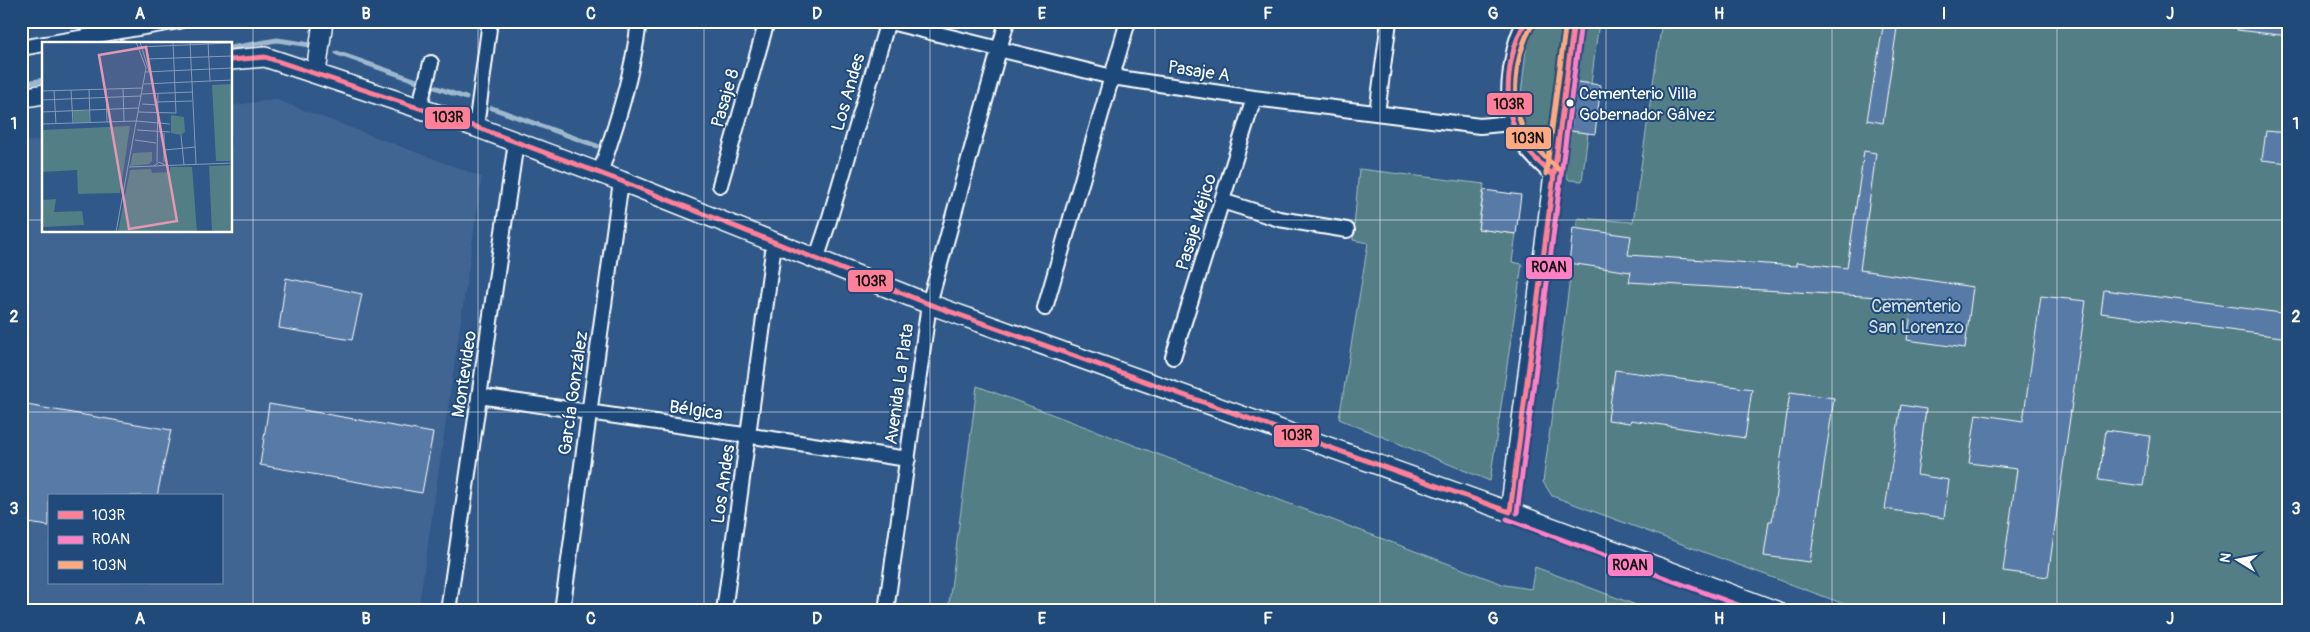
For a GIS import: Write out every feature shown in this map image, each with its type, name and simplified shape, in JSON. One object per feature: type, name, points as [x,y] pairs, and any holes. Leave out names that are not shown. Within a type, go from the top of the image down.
[{"type":"main road","points":[[316,73],[323,21]]},
{"type":"main road","points":[[1510,512],[1574,21]]},
{"type":"main road","points":[[232,60],[265,57],[316,73],[424,92],[476,127],[621,181],[774,244],[929,304],[1510,512],[1776,611]]},
{"type":"main road","points":[[21,98],[42,94]]},
{"type":"street","points":[[55,42],[157,23],[179,21]]},
{"type":"street","points":[[476,127],[490,21]]},
{"type":"street","points":[[600,173],[625,97],[636,46],[638,21]]},
{"type":"street","name":"Pasaje 8","points":[[720,185],[767,21]]},
{"type":"street","name":"Pasaje A","points":[[887,21],[1112,77],[1254,98],[1480,126],[1511,123]]},
{"type":"street","name":"Los Andes","points":[[816,260],[887,21]]},
{"type":"street","name":"Avenida La Plata","points":[[886,611],[929,304],[1008,21]]},
{"type":"street","points":[[1045,308],[1128,21]]},
{"type":"street","points":[[1377,113],[1389,21]]},
{"type":"street","points":[[1519,24],[1508,96],[1511,123],[1538,162],[1553,175]]},
{"type":"street","points":[[21,48],[42,44]]},
{"type":"street","points":[[424,92],[431,63]]},
{"type":"street","name":"Pasaje Méjico","points":[[1173,357],[1254,98]]},
{"type":"street","name":"Montevideo","points":[[448,611],[516,142]]},
{"type":"street","name":"García González","points":[[562,611],[621,181]]},
{"type":"street","points":[[1222,201],[1279,219],[1347,230]]},
{"type":"street","name":"Los Andes","points":[[724,611],[774,244]]},
{"type":"street","name":"Bélgica","points":[[480,396],[590,414],[908,459]]},
{"type":"shaded area","points":[[274,99],[482,177],[418,611],[21,611],[21,143],[42,139],[42,232],[232,232],[232,106]]},
{"type":"green space","points":[[1536,21],[1562,21],[1549,130],[1535,138],[1524,127],[1519,112],[1528,33]]},
{"type":"green space","points":[[1581,21],[1599,21],[1591,84],[1577,82]]},
{"type":"green space","name":"Cementerio San Lorenzo","points":[[1662,21],[2289,21],[2289,611],[1863,611],[1552,496],[1543,482],[1578,218],[1633,222]]},
{"type":"green space","points":[[1571,131],[1588,133],[1582,181],[1569,180],[1565,173]]},
{"type":"green space","points":[[1359,169],[1484,184],[1478,229],[1516,234],[1512,262],[1522,264],[1490,481],[1339,419],[1368,243],[1353,240]]},
{"type":"green space","points":[[977,386],[1505,585],[1531,589],[1535,567],[1652,611],[948,611]]},
{"type":"building","points":[[1884,21],[1898,21],[1883,123],[1867,120]]},
{"type":"building","points":[[2237,21],[2289,21],[2289,36],[2237,30]]},
{"type":"building","points":[[1577,82],[1601,85],[1595,134],[1571,131]]},
{"type":"building","points":[[2266,131],[2289,133],[2289,163],[2262,160]]},
{"type":"building","points":[[1864,151],[1876,153],[1860,270],[1973,287],[1965,348],[1907,340],[1913,301],[1880,297],[1629,282],[1631,272],[1569,263],[1573,228],[1631,236],[1628,255],[1797,266],[1797,262],[1847,268]]},
{"type":"building","points":[[1484,190],[1521,195],[1516,234],[1478,229]]},
{"type":"building","points":[[286,278],[362,294],[352,340],[279,328]]},
{"type":"building","points":[[2104,290],[2289,314],[2289,338],[2101,313]]},
{"type":"building","points":[[2041,296],[2086,301],[2048,577],[2003,571],[2017,469],[1969,463],[1976,414],[2023,421]]},
{"type":"building","points":[[1615,370],[1752,389],[1745,438],[1631,420],[1630,423],[1608,420]]},
{"type":"building","points":[[1790,392],[1834,398],[1810,562],[1764,556],[1769,521],[1772,521]]},
{"type":"building","points":[[21,404],[171,430],[157,494],[48,494],[48,526],[21,522]]},
{"type":"building","points":[[269,404],[433,433],[422,493],[260,465]]},
{"type":"building","points":[[1901,405],[1926,409],[1917,475],[1949,480],[1944,518],[1885,509]]},
{"type":"building","points":[[2106,430],[2150,436],[2143,486],[2099,480]]},
{"type":"waterway","points":[[232,48],[277,40],[311,45]]},
{"type":"waterway","points":[[337,53],[466,98]]},
{"type":"waterway","points":[[21,84],[42,80]]},
{"type":"waterway","points":[[492,108],[597,146]]},
{"type":"transit line","name":"103R","points":[[1526,21],[1514,48],[1511,63],[1508,95],[1510,110],[1513,125],[1522,143],[1534,158],[1553,175]]},
{"type":"transit line","name":"103N","points":[[1546,174],[1566,21]]},
{"type":"transit line","name":"103R","points":[[1510,512],[1574,21]]},
{"type":"transit line","name":"ROAN","points":[[1517,513],[1581,22]]},
{"type":"transit line","name":"103N","points":[[1532,25],[1521,50],[1518,65],[1516,80],[1517,110],[1521,124],[1530,141],[1558,169]]},
{"type":"transit line","name":"103R","points":[[232,60],[265,57],[476,127],[621,181],[929,304],[1510,512]]},
{"type":"transit line","name":"ROAN","points":[[1507,519],[1754,611]]},
{"type":"place","name":"Cementerio Villa Gobernador Gálvez","points":[[1570,103]]}]
